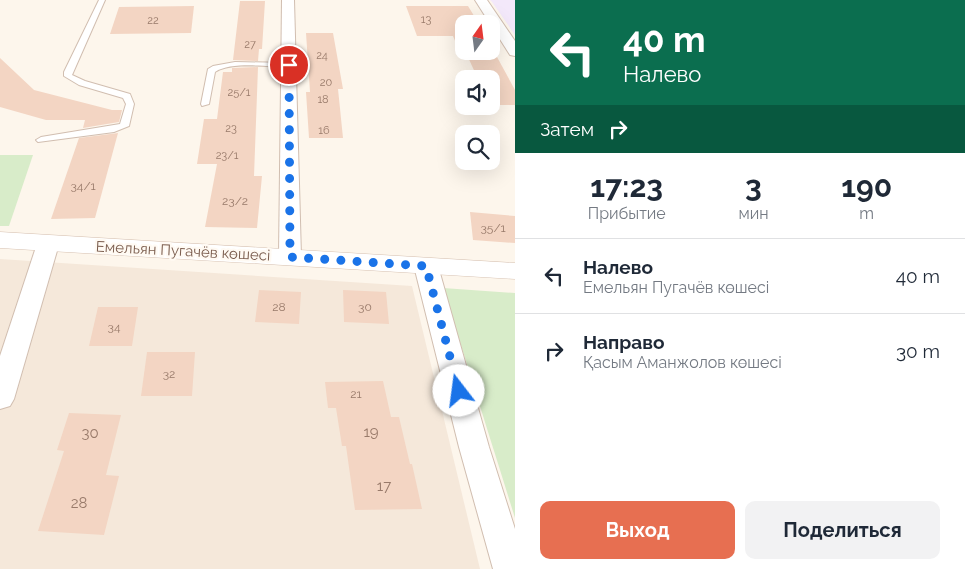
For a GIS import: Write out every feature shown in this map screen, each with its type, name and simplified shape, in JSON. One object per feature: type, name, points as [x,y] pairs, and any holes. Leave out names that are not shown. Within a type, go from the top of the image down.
[{"type":"street","points":[[288,0],[290,257]]},
{"type":"street","points":[[480,0],[515,52]]},
{"type":"street","name":"Емельян Пугачёв көшесі","points":[[0,240],[515,271]]},
{"type":"street","points":[[0,399],[48,244]]},
{"type":"street","points":[[426,266],[474,447],[510,569]]},
{"type":"lane","points":[[41,140],[124,126],[130,104],[127,96],[118,92],[86,85],[68,76],[68,72],[102,0]]},
{"type":"lane","points":[[206,104],[211,71],[218,66],[289,65]]},
{"type":"shaded area","points":[[490,0],[515,0],[515,35],[492,2]]},
{"type":"shaded area","points":[[0,259],[412,286],[480,569],[0,569]]},
{"type":"green space","points":[[0,155],[33,155],[9,226],[0,226]]},
{"type":"green space","points":[[443,288],[515,293],[515,518]]},
{"type":"building","points":[[240,1],[265,1],[262,49],[259,49],[258,61],[233,60]]},
{"type":"building","points":[[194,6],[191,33],[110,34],[119,7]]},
{"type":"building","points":[[406,6],[468,6],[474,15],[455,15],[455,41],[453,36],[417,36]]},
{"type":"building","points":[[306,33],[333,33],[343,89],[338,89],[343,138],[309,138],[306,92],[310,92]]},
{"type":"building","points":[[0,58],[34,90],[112,110],[122,110],[119,122],[83,128],[85,120],[46,120],[0,107]]},
{"type":"building","points":[[469,60],[499,60],[515,90],[515,105],[500,105],[500,70],[474,70]]},
{"type":"building","points":[[258,67],[254,176],[262,176],[257,228],[205,227],[217,164],[197,164],[204,119],[217,119],[223,72],[232,72],[232,68]]},
{"type":"building","points":[[118,133],[95,218],[51,219],[79,138]]},
{"type":"building","points":[[470,212],[515,216],[515,243],[473,240]]},
{"type":"building","points":[[259,290],[301,292],[299,324],[255,322]]},
{"type":"building","points":[[343,290],[386,292],[389,324],[344,322]]},
{"type":"building","points":[[98,307],[138,307],[132,346],[89,346]]},
{"type":"building","points":[[147,352],[195,352],[192,396],[141,396]]},
{"type":"building","points":[[383,381],[391,417],[399,417],[422,509],[355,510],[346,446],[342,446],[336,408],[328,408],[325,382]]},
{"type":"building","points":[[69,413],[121,415],[106,475],[119,476],[104,535],[38,531],[64,451],[57,450]]},
{"type":"route","points":[[289,65],[290,257],[426,266],[459,391]]}]
